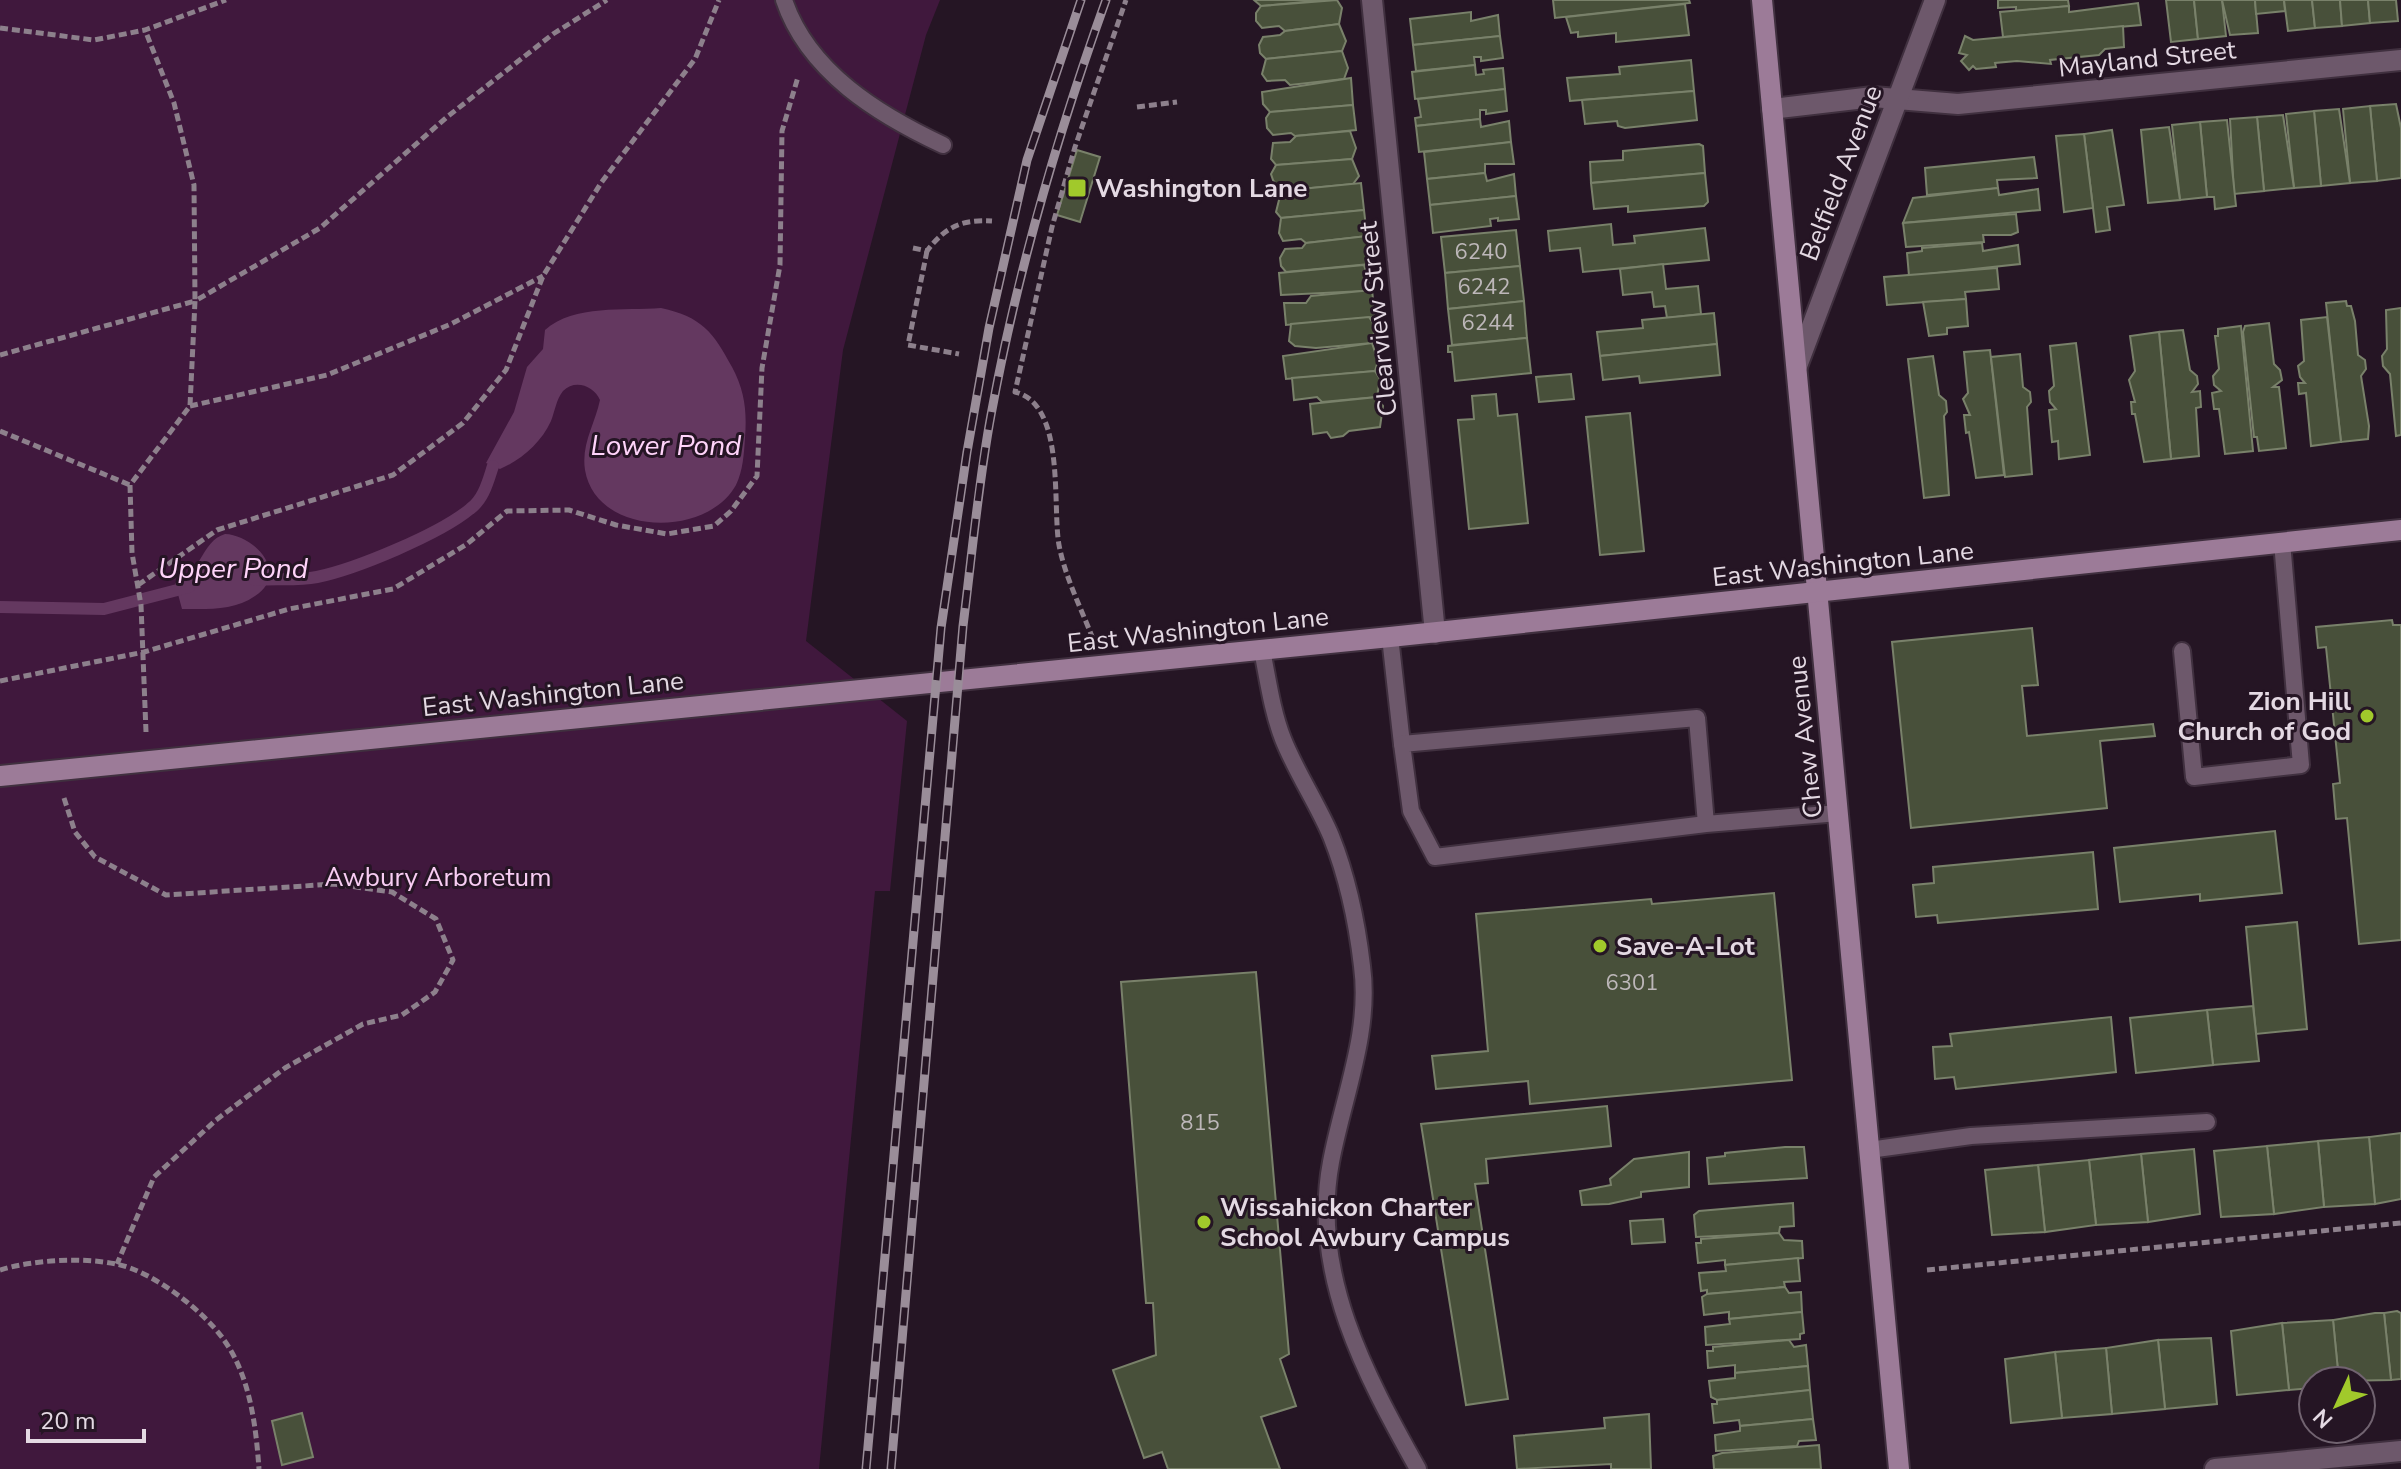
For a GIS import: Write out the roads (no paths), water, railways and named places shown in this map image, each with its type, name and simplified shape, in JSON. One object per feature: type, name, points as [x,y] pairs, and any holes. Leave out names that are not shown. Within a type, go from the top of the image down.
[{"type":"main road","name":"Chew Avenue","points":[[1762,0],[1899,1469]]},
{"type":"main road","name":"East Washington Lane","points":[[0,776],[1435,633],[2401,530]]},
{"type":"street","name":"Clearview Street","points":[[1372,0],[1435,633]]},
{"type":"street","name":"Belfield Avenue","points":[[1797,366],[1935,0]]},
{"type":"street","name":"Mayland Street","points":[[1772,109],[1873,97],[1958,104],[2401,60]]},
{"type":"street","points":[[2215,1469],[2401,1451]]},
{"type":"lane","points":[[784,0],[808,44],[872,108],[943,145]]},
{"type":"lane","points":[[2182,651],[2194,777],[2301,765],[2282,542]]},
{"type":"lane","points":[[1390,637],[1411,811],[1435,857],[1706,824],[1839,813]]},
{"type":"lane","points":[[1262,650],[1281,735],[1331,836],[1348,893],[1362,967],[1365,1013],[1329,1177],[1326,1217],[1336,1284],[1352,1344],[1418,1469]]},
{"type":"lane","points":[[1402,744],[1697,718],[1706,824]]},
{"type":"lane","points":[[1869,1150],[1971,1136],[2207,1122]]},
{"type":"water","name":"Lower Pond","points":[[661,308],[687,316],[705,328],[725,355],[740,385],[746,419],[743,462],[736,485],[721,503],[701,515],[678,521],[653,522],[630,518],[609,508],[593,492],[585,470],[587,443],[600,400],[584,386],[573,385],[563,391],[547,429],[523,456],[500,469],[486,463],[514,412],[527,367],[543,349],[545,330],[570,316],[585,312]]},
{"type":"water","name":"Upper Pond","points":[[225,534],[247,541],[264,557],[269,567],[265,587],[238,604],[182,609],[175,583],[190,574],[211,544]]},
{"type":"waterway","points":[[255,580],[317,577],[353,567],[419,539],[475,505],[493,466]]},
{"type":"waterway","points":[[0,607],[104,609],[189,587]]},
{"type":"railway","points":[[866,1469],[941,628],[989,328],[1027,160],[1081,0]]},
{"type":"railway","points":[[891,1469],[963,626],[982,468],[1001,362],[1026,257],[1071,102],[1106,0]]},
{"type":"place","name":"Washington Lane","points":[[1077,188]]},
{"type":"place","name":"Zion Hill Church of God","points":[[2367,716]]},
{"type":"place","name":"Save-A-Lot","points":[[1600,946]]},
{"type":"place","name":"Wissahickon Charter School Awbury Campus","points":[[1204,1222]]},
{"type":"park label","name":"Awbury Arboretum","points":[[438,877]]}]
